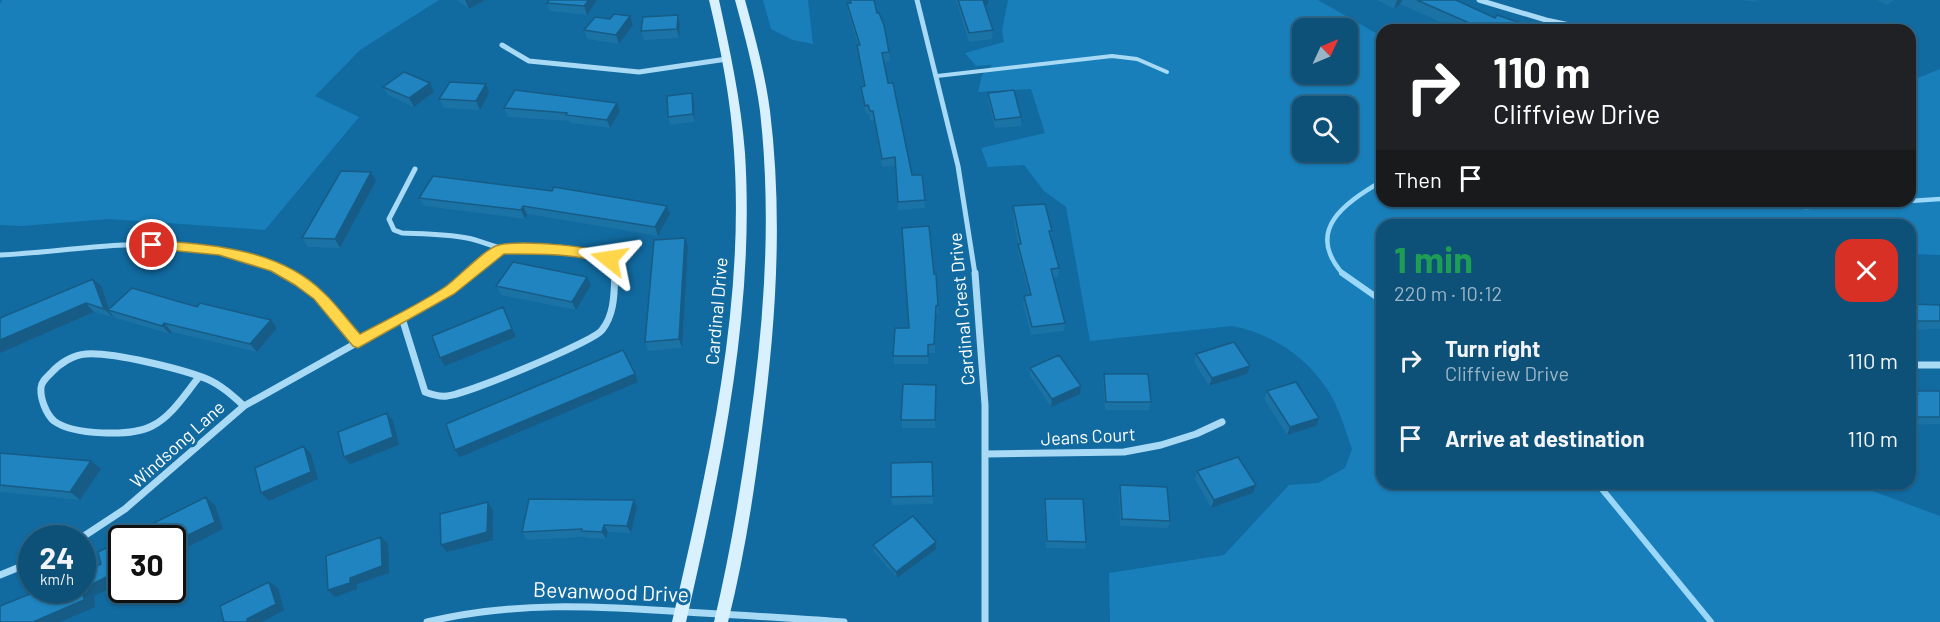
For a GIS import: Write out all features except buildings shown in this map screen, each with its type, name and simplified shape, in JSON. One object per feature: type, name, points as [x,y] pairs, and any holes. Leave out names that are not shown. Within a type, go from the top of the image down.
[{"type":"main road","name":"Cardinal Drive","points":[[680,617],[707,501],[722,420],[738,276],[740,214],[738,146],[728,58],[714,0]]},
{"type":"main road","points":[[722,618],[742,523],[762,382],[769,291],[769,169],[755,60],[740,0]]},
{"type":"street","name":"Cardinal Crest Drive","points":[[916,0],[937,76],[963,191],[974,264],[982,347],[986,454],[985,622]]},
{"type":"street","points":[[1479,0],[1565,24]]},
{"type":"street","points":[[502,45],[529,61],[639,72],[728,58]]},
{"type":"street","points":[[402,318],[425,392],[440,397],[477,387],[597,336],[612,318],[615,266],[609,259],[599,254],[569,250],[501,249],[477,240],[402,233],[394,230],[389,219],[415,169]]},
{"type":"street","points":[[0,255],[152,245],[190,247],[229,253],[276,268],[300,281],[319,296],[358,342]]},
{"type":"street","name":"Windsong Lane","points":[[96,528],[122,512],[150,489],[216,426],[244,406],[449,291],[501,249]]},
{"type":"street","points":[[200,377],[165,417],[154,425],[132,433],[63,426],[51,418],[41,393],[41,385],[46,377],[71,358],[96,353],[200,377],[228,391],[244,406]]},
{"type":"street","points":[[1916,365],[1940,365]]},
{"type":"street","name":"Jeans Court","points":[[986,454],[1124,452],[1161,445],[1196,434],[1222,422]]},
{"type":"street","points":[[0,575],[18,568]]},
{"type":"street","name":"Bevanwood Drive","points":[[427,622],[475,611],[529,605],[583,604],[680,617],[844,622]]},
{"type":"lane","points":[[937,76],[1112,56],[1137,59],[1167,72]]},
{"type":"shaded area","points":[[2,0],[439,0],[360,50],[315,96],[359,117],[265,230],[109,219],[21,226],[0,225],[0,4]]},
{"type":"shaded area","points":[[763,0],[808,0],[813,44],[793,40],[771,29]]},
{"type":"shaded area","points":[[1008,0],[1318,0],[1350,18],[1292,18],[1292,84],[1358,84],[1358,23],[1376,33],[1376,207],[1916,207],[1916,79],[1940,69],[1940,255],[1916,254],[1916,219],[1376,219],[1376,489],[1867,489],[1940,516],[1940,622],[1110,622],[1109,573],[1224,555],[1289,485],[1318,483],[1345,468],[1352,449],[1335,403],[1318,377],[1298,356],[1260,334],[1232,326],[1090,341],[1066,207],[1044,191],[1024,165],[988,167],[981,148],[1045,133],[1031,89],[978,92],[982,75],[992,65],[976,66],[965,53],[1004,42],[1002,31]]},
{"type":"waterway","points":[[1343,273],[1332,258],[1327,244],[1328,231],[1343,208],[1376,185]]},
{"type":"waterway","points":[[1916,201],[1940,199]]},
{"type":"waterway","points":[[1343,273],[1376,297]]},
{"type":"waterway","points":[[1602,489],[1711,622]]},
{"type":"route","points":[[152,245],[219,250],[276,268],[300,281],[319,296],[358,342],[449,291],[501,249],[569,250],[599,254],[609,259]]}]
